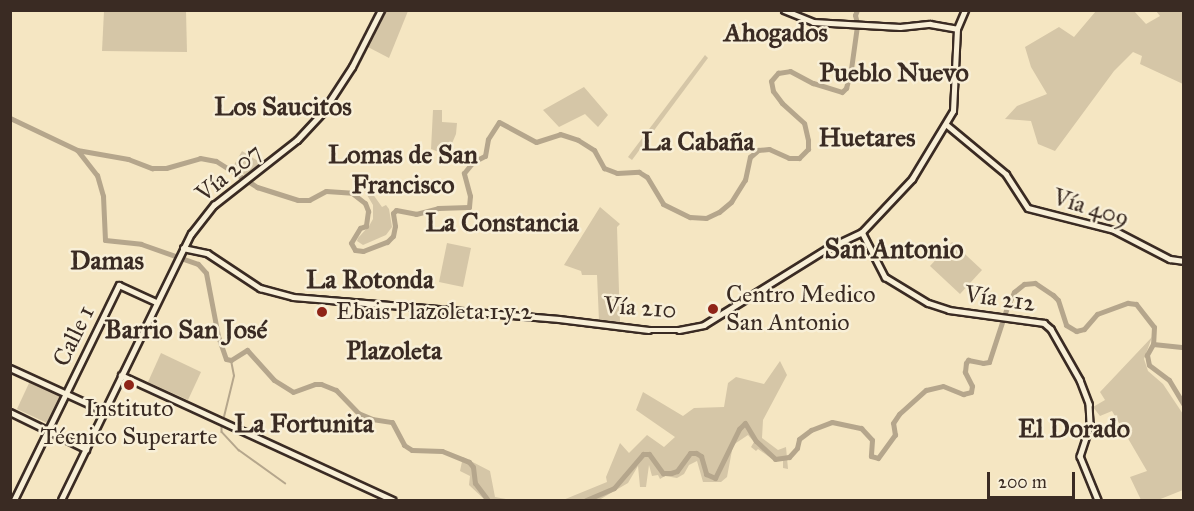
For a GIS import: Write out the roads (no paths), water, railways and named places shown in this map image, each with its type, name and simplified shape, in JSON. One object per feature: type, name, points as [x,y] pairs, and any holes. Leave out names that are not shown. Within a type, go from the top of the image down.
[{"type":"main road","name":"Vía 207","points":[[61,501],[154,303],[190,234],[214,205],[297,140],[322,113],[352,67],[381,10]]},
{"type":"main road","points":[[784,10],[813,22],[863,25],[930,24],[957,29]]},
{"type":"main road","name":"Vía 210","points":[[183,248],[216,258],[261,288],[293,297],[550,318],[667,331],[693,328],[711,322],[826,249],[862,232],[912,179],[954,111],[957,29],[965,10]]},
{"type":"main road","name":"Vía 409","points":[[947,125],[1006,174],[1028,208],[1114,230],[1176,262],[1184,261]]},
{"type":"main road","name":"Vía 212","points":[[862,232],[880,272],[890,282],[942,308],[1008,317],[1048,326],[1080,380],[1091,412],[1090,426],[1080,456],[1098,501]]},
{"type":"main road","points":[[190,234],[191,243],[199,251]]},
{"type":"main road","name":"Calle 1","points":[[14,501],[119,285],[154,303]]},
{"type":"main road","points":[[10,368],[104,411]]},
{"type":"main road","points":[[121,375],[393,501]]},
{"type":"main road","points":[[10,412],[86,449]]},
{"type":"waterway","points":[[857,10],[855,15],[857,23]]},
{"type":"waterway","points":[[10,118],[77,150],[128,159],[152,168],[166,168],[200,158],[216,161],[257,187],[298,200],[309,200],[326,191],[352,193],[365,203],[368,211],[366,226],[360,228],[351,243],[355,250],[363,251],[387,242],[393,236],[395,226],[393,213],[396,210],[416,214],[438,208],[469,207],[470,196],[464,173],[473,162],[485,156],[488,139],[499,122],[536,142],[560,134],[578,140],[594,150],[604,168],[617,173],[639,172],[647,177],[663,204],[690,217],[706,218],[719,212],[731,202],[745,180],[750,157],[758,150],[769,149],[789,158],[799,158],[808,149],[804,123],[782,103],[773,91],[771,81],[778,73],[790,71],[813,83],[842,92],[846,88],[851,69],[857,26]]},
{"type":"waterway","points":[[78,151],[97,175],[103,196],[105,240],[141,244],[198,264],[206,273],[218,336],[226,359],[231,360],[247,350],[274,380],[293,392],[315,384],[336,390],[358,413],[372,419],[392,422],[404,445],[412,450],[442,451],[469,462],[473,467],[475,483],[488,500]]},
{"type":"waterway","points":[[586,500],[614,488],[643,454],[649,454],[663,473],[671,473],[677,471],[690,453],[696,453],[701,456],[706,474],[715,478],[739,429],[745,423],[756,441],[775,459],[789,457],[797,448],[799,439],[811,430],[832,422],[861,428],[872,440],[871,456],[878,458],[895,435],[893,423],[899,414],[926,390],[943,386],[963,394],[971,392],[972,386],[965,372],[966,363],[968,360],[989,362],[1014,292],[1024,284],[1035,283],[1053,295],[1058,300],[1066,325],[1076,331],[1084,329],[1097,314],[1128,303],[1136,304],[1154,327],[1153,344],[1147,355],[1149,365],[1169,380],[1184,405]]},
{"type":"waterway","points":[[1153,344],[1184,347]]},
{"type":"waterway","points":[[224,417],[234,376],[231,360]]},
{"type":"waterway","points":[[222,424],[222,432],[239,450],[285,483]]},
{"type":"place","name":"Centro Medico San Antonio","points":[[713,309]]},
{"type":"place","name":"Ebais Plazoleta 1 y 2","points":[[322,312]]},
{"type":"place","name":"Instituto Técnico Superarte","points":[[129,385]]},
{"type":"district","name":"Ahogados","points":[[776,33]]},
{"type":"district","name":"Pueblo Nuevo","points":[[894,73]]},
{"type":"district","name":"Los Saucitos","points":[[283,107]]},
{"type":"district","name":"Huetares","points":[[867,138]]},
{"type":"district","name":"La Cabaña","points":[[698,142]]},
{"type":"district","name":"Lomas de San Francisco","points":[[403,170]]},
{"type":"district","name":"La Constancia","points":[[502,223]]},
{"type":"district","name":"San Antonio","points":[[894,249]]},
{"type":"district","name":"Damas","points":[[107,261]]},
{"type":"district","name":"La Rotonda","points":[[370,280]]},
{"type":"district","name":"Barrio San José","points":[[186,330]]},
{"type":"district","name":"Plazoleta","points":[[394,351]]},
{"type":"district","name":"La Fortunita","points":[[304,424]]},
{"type":"district","name":"El Dorado","points":[[1074,429]]}]
